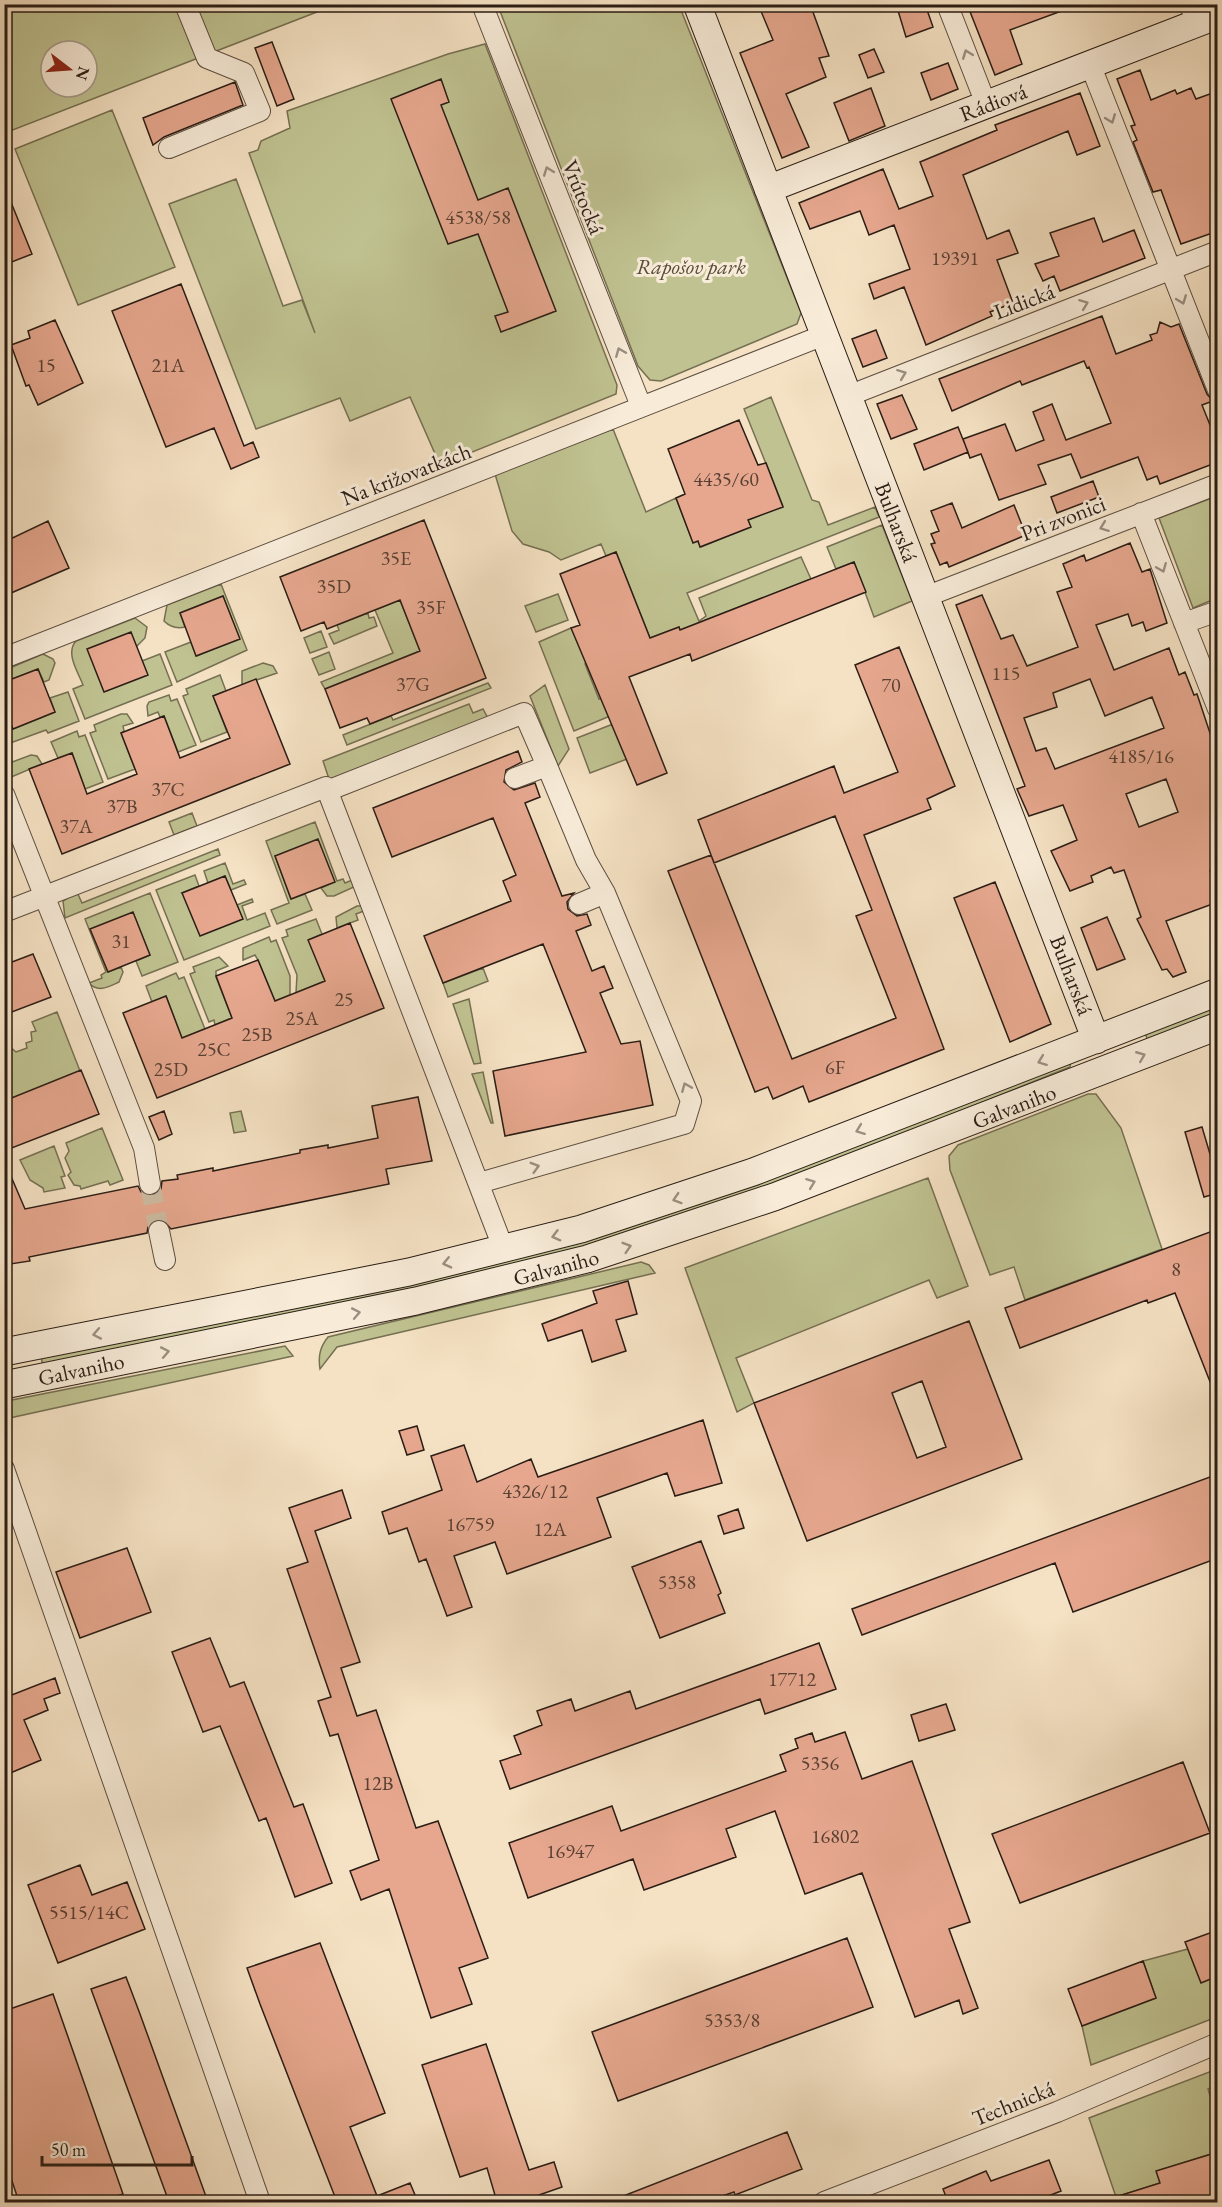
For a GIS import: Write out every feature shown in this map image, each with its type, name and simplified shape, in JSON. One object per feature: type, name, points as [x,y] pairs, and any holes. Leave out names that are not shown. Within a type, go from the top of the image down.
[{"type":"main road","name":"Bulharská","points":[[697,4],[1096,1040]]},
{"type":"main road","name":"Rádiová","points":[[768,189],[1090,64],[1201,14]]},
{"type":"main road","name":"Galvaniho","points":[[4,1352],[410,1272],[504,1250],[694,1193],[1218,992]]},
{"type":"main road","name":"Galvaniho","points":[[4,1385],[416,1301],[587,1259],[774,1197],[1218,1026]]},
{"type":"main road","points":[[1087,1078],[1096,1040]]},
{"type":"street","points":[[169,147],[260,111],[244,73],[207,58],[185,4]]},
{"type":"street","name":"Vrútocká","points":[[482,4],[641,406]]},
{"type":"street","points":[[947,4],[986,104]]},
{"type":"street","points":[[1090,64],[1218,390]]},
{"type":"street","name":"Lidická","points":[[848,396],[1218,251]]},
{"type":"street","name":"Na križovatkách","points":[[4,658],[824,334]]},
{"type":"street","name":"Pri zvonici","points":[[925,597],[1218,484]]},
{"type":"street","points":[[1141,513],[1218,709]]},
{"type":"street","points":[[1184,624],[1218,611]]},
{"type":"street","points":[[4,912],[524,713],[585,861],[605,893],[691,1101],[684,1124],[478,1183]]},
{"type":"street","points":[[515,778],[547,766]]},
{"type":"street","name":"Galvaniho","points":[[327,789],[504,1250]]},
{"type":"street","points":[[4,794],[144,1148],[150,1184]]},
{"type":"street","points":[[579,904],[605,893]]},
{"type":"street","points":[[159,1231],[165,1260]]},
{"type":"street","points":[[4,1469],[260,2202]]},
{"type":"street","name":"Technická","points":[[824,2202],[1057,2112],[1218,2043]]},
{"type":"green space","points":[[5,5],[335,5],[99,97],[99,39],[39,39],[39,99],[93,99],[5,133]]},
{"type":"green space","name":"Rapošov park","points":[[518,5],[679,5],[801,313],[797,324],[661,381],[650,380],[638,366],[500,11]]},
{"type":"green space","points":[[485,44],[617,385],[616,394],[440,465],[410,397],[350,421],[340,398],[256,429],[169,204],[236,179],[283,306],[302,300],[315,333],[249,153],[258,150],[261,141],[290,128],[287,111],[448,54]]},
{"type":"green space","points":[[112,110],[175,267],[78,305],[15,149]]},
{"type":"green space","points":[[771,397],[812,500],[819,502],[828,525],[875,507],[879,517],[687,593],[699,621],[706,616],[699,598],[801,557],[811,579],[680,630],[679,627],[650,638],[616,552],[606,556],[601,544],[561,560],[549,552],[523,544],[512,531],[495,474],[613,429],[646,512],[676,498],[693,542],[698,541],[701,547],[750,527],[748,520],[783,506],[744,409]]},
{"type":"green space","points":[[1217,496],[1217,598],[1193,608],[1159,518]]},
{"type":"green space","points":[[882,525],[912,601],[874,617],[854,562],[836,569],[827,547]]},
{"type":"green space","points":[[221,584],[247,650],[177,682],[165,652],[191,642],[197,656],[239,638],[223,596],[180,613],[185,627],[182,628],[173,627],[164,621],[167,605]]},
{"type":"green space","points":[[558,594],[568,620],[536,632],[525,606]]},
{"type":"green space","points":[[400,600],[420,651],[325,689],[321,682],[393,653],[375,610]]},
{"type":"green space","points":[[368,613],[369,618],[374,617],[377,626],[334,644],[329,634],[339,630],[337,625]]},
{"type":"green space","points":[[135,618],[147,627],[145,638],[136,647],[142,661],[160,654],[172,685],[85,719],[73,689],[83,685],[72,657],[73,646],[76,641]]},
{"type":"green space","points":[[571,628],[594,660],[585,664],[599,699],[603,698],[610,716],[574,731],[539,642]]},
{"type":"green space","points":[[321,631],[327,647],[310,653],[304,638]]},
{"type":"green space","points":[[329,652],[335,669],[319,675],[312,659]]},
{"type":"green space","points":[[43,654],[53,659],[55,663],[49,680],[44,682],[38,669],[5,682],[5,670]]},
{"type":"green space","points":[[263,663],[273,666],[277,673],[242,685],[242,671]]},
{"type":"green space","points":[[220,675],[226,691],[213,696],[227,732],[201,742],[183,696],[188,694],[186,689]]},
{"type":"green space","points":[[488,683],[491,688],[347,745],[343,735],[391,716],[393,720]]},
{"type":"green space","points":[[545,685],[569,749],[558,766],[530,696]]},
{"type":"green space","points":[[68,692],[79,721],[48,733],[46,730],[5,745],[4,709],[13,729],[55,712],[50,698]]},
{"type":"green space","points":[[169,695],[171,701],[177,699],[196,745],[178,752],[164,716],[160,717],[158,712],[148,716],[149,702]]},
{"type":"green space","points":[[469,704],[473,713],[483,709],[489,720],[330,782],[323,761]]},
{"type":"green space","points":[[121,714],[127,714],[133,723],[123,726],[124,731],[121,733],[135,769],[108,779],[90,733],[96,731],[94,725]]},
{"type":"green space","points":[[613,724],[627,759],[590,773],[577,738]]},
{"type":"green space","points":[[77,731],[79,737],[85,735],[103,782],[85,789],[72,753],[58,758],[51,742]]},
{"type":"green space","points":[[31,755],[37,756],[42,764],[9,778],[8,773],[12,762]]},
{"type":"green space","points":[[192,813],[197,826],[174,835],[169,822]]},
{"type":"green space","points":[[315,822],[337,881],[343,879],[345,883],[357,878],[356,886],[334,896],[327,896],[321,888],[334,882],[275,856],[291,899],[305,894],[312,910],[277,924],[271,910],[289,903],[266,841]]},
{"type":"green space","points":[[218,849],[220,855],[65,918],[63,901],[77,892],[82,903]]},
{"type":"green space","points":[[225,863],[233,884],[244,880],[246,884],[231,890],[225,876],[208,883],[204,871]]},
{"type":"green space","points":[[195,875],[199,886],[182,893],[242,918],[237,905],[252,899],[253,902],[242,906],[247,920],[265,913],[270,926],[184,960],[156,890]]},
{"type":"green space","points":[[150,893],[178,962],[142,976],[136,961],[150,955],[133,913],[91,929],[108,972],[121,967],[123,972],[119,982],[115,984],[103,988],[92,986],[89,983],[102,978],[101,975],[106,972],[85,919]]},
{"type":"green space","points":[[357,906],[369,909],[356,914],[358,920],[337,928],[336,917]]},
{"type":"green space","points":[[316,919],[322,934],[309,940],[325,981],[296,993],[297,975],[282,938],[288,936],[286,930]]},
{"type":"green space","points":[[269,937],[271,942],[276,940],[290,976],[290,995],[275,1001],[255,955],[243,960],[243,948]]},
{"type":"green space","points":[[219,957],[228,966],[216,971],[216,977],[232,1018],[215,1025],[214,1020],[209,1022],[190,974],[195,972],[193,967]]},
{"type":"green space","points":[[483,968],[488,981],[448,997],[443,983]]},
{"type":"green space","points":[[176,973],[179,979],[184,977],[205,1029],[182,1038],[166,996],[152,1002],[146,986]]},
{"type":"green space","points":[[469,999],[481,1063],[474,1064],[453,1004]]},
{"type":"green space","points":[[1217,1005],[1217,1014],[1148,1041],[1145,1033]]},
{"type":"green space","points":[[57,1012],[80,1071],[5,1101],[5,1046],[9,1046],[16,1052],[27,1048],[26,1043],[32,1041],[31,1032],[36,1031],[32,1022]]},
{"type":"green space","points":[[1071,1061],[1070,1067],[758,1192],[492,1275],[43,1366],[41,1357],[290,1308]]},
{"type":"green space","points":[[483,1072],[493,1123],[491,1123],[472,1074]]},
{"type":"green space","points":[[1088,1094],[1096,1094],[1121,1128],[1162,1249],[1025,1300],[1014,1267],[990,1275],[950,1170],[949,1156],[958,1145]]},
{"type":"green space","points":[[241,1111],[246,1131],[234,1133],[230,1113]]},
{"type":"green space","points":[[102,1128],[123,1180],[110,1185],[108,1181],[81,1189],[80,1186],[74,1185],[68,1175],[71,1172],[65,1158],[69,1151],[66,1143]]},
{"type":"green space","points":[[54,1146],[65,1176],[61,1177],[65,1188],[44,1192],[43,1188],[30,1180],[20,1160]]},
{"type":"green space","points":[[928,1178],[968,1286],[937,1298],[929,1280],[736,1358],[754,1403],[737,1412],[685,1268]]},
{"type":"green space","points":[[641,1262],[649,1265],[655,1273],[337,1347],[320,1369],[320,1352],[328,1337]]},
{"type":"green space","points":[[285,1346],[293,1356],[5,1419],[7,1401]]},
{"type":"green space","points":[[1188,1949],[1201,1982],[1217,1976],[1217,2017],[1091,2065],[1082,2026],[1156,1998],[1143,1961]]},
{"type":"green space","points":[[1217,2069],[1217,2085],[1208,2089],[1217,2119],[1217,2152],[1157,2171],[1160,2183],[1116,2197],[1089,2118]]},
{"type":"building","points":[[758,4],[810,4],[829,56],[819,58],[826,77],[786,94],[809,147],[782,158],[740,53],[773,40]]},
{"type":"building","points":[[896,4],[925,4],[933,27],[906,37]]},
{"type":"building","points":[[967,4],[1074,4],[1075,6],[1010,30],[1022,64],[995,75]]},
{"type":"building","points":[[272,42],[294,99],[277,106],[255,48]]},
{"type":"building","points":[[874,49],[884,72],[868,78],[859,55]]},
{"type":"building","points":[[948,63],[958,89],[931,100],[921,73]]},
{"type":"building","points":[[1140,70],[1151,100],[1175,90],[1177,94],[1191,88],[1196,99],[1218,91],[1218,231],[1181,244],[1161,190],[1153,192],[1133,142],[1137,140],[1131,126],[1135,125],[1117,79]]},
{"type":"building","points":[[441,79],[449,102],[441,105],[478,200],[508,188],[556,311],[501,332],[495,316],[508,312],[478,234],[448,244],[391,99]]},
{"type":"building","points":[[235,82],[243,105],[164,137],[153,145],[143,118]]},
{"type":"building","points":[[871,88],[885,126],[849,141],[834,103]]},
{"type":"building","points":[[1080,93],[1100,146],[1077,155],[1068,131],[963,175],[987,239],[1009,230],[1018,253],[997,260],[1013,303],[990,312],[992,316],[926,345],[904,287],[874,299],[869,284],[910,269],[894,225],[869,235],[860,211],[810,229],[799,203],[883,169],[899,209],[933,196],[920,162],[997,130],[995,125]]},
{"type":"building","points":[[4,185],[32,254],[4,265]]},
{"type":"building","points":[[1094,218],[1103,242],[1134,230],[1145,258],[1060,291],[1054,276],[1043,281],[1035,264],[1059,256],[1050,233]]},
{"type":"building","points":[[181,284],[244,446],[253,442],[259,457],[231,469],[214,428],[166,447],[112,311]]},
{"type":"building","points":[[1102,316],[1116,354],[1152,340],[1150,335],[1157,333],[1160,322],[1171,327],[1179,324],[1207,394],[1213,401],[1202,405],[1218,445],[1218,462],[1160,484],[1157,476],[1147,480],[1138,457],[1081,478],[1071,454],[1038,465],[1046,484],[999,500],[981,454],[970,458],[963,439],[1005,424],[1016,451],[1044,440],[1033,412],[1052,404],[1066,440],[1111,423],[1089,367],[1087,368],[1084,361],[1022,385],[1020,381],[952,411],[939,379]]},
{"type":"building","points":[[55,320],[83,383],[38,405],[29,385],[26,386],[11,345],[30,338],[28,331]]},
{"type":"building","points":[[876,330],[887,358],[863,367],[852,339]]},
{"type":"building","points":[[902,395],[917,429],[891,439],[877,404]]},
{"type":"building","points":[[739,420],[758,465],[766,463],[783,507],[748,520],[751,527],[700,547],[698,541],[693,543],[676,498],[685,494],[668,449]]},
{"type":"building","points":[[958,427],[968,452],[924,470],[914,444]]},
{"type":"building","points":[[1093,481],[1099,497],[1057,513],[1051,497]]},
{"type":"building","points":[[952,503],[962,528],[1014,505],[1026,535],[949,567],[947,562],[940,565],[931,544],[935,543],[931,534],[939,531],[931,511]]},
{"type":"building","points":[[424,520],[486,678],[370,724],[367,718],[340,728],[325,689],[420,651],[400,600],[327,629],[324,622],[301,631],[280,577]]},
{"type":"building","points":[[48,521],[69,568],[4,596],[4,542]]},
{"type":"building","points":[[1130,543],[1142,572],[1150,569],[1167,623],[1146,631],[1143,622],[1132,626],[1128,614],[1096,625],[1114,670],[1169,648],[1179,675],[1185,672],[1194,695],[1197,694],[1218,757],[1218,870],[1210,871],[1218,892],[1218,902],[1166,921],[1186,972],[1173,977],[1167,969],[1162,970],[1137,919],[1141,917],[1124,870],[1114,873],[1111,867],[1091,876],[1093,882],[1070,891],[1051,851],[1077,840],[1063,805],[1029,816],[1017,789],[1025,786],[956,605],[982,595],[1001,639],[1013,635],[1027,666],[1078,647],[1057,592],[1072,587],[1063,564],[1084,555],[1086,561]],"holes":[[[1090,679],[1105,716],[1152,697],[1164,728],[1055,769],[1046,748],[1036,751],[1024,718],[1057,707],[1053,693]],[[1166,779],[1178,812],[1139,827],[1126,794]]]},
{"type":"building","points":[[616,552],[650,638],[679,627],[680,630],[854,562],[866,592],[692,661],[690,654],[629,677],[667,773],[637,785],[571,628],[580,625],[560,574]]},
{"type":"building","points":[[223,596],[240,639],[196,656],[180,613]]},
{"type":"building","points":[[131,632],[148,675],[104,692],[87,649]]},
{"type":"building","points":[[899,647],[955,786],[927,799],[931,809],[864,835],[944,1049],[809,1102],[803,1086],[773,1099],[768,1087],[755,1092],[668,871],[711,855],[698,820],[834,766],[844,793],[898,772],[855,665]],"holes":[[[835,816],[872,910],[856,916],[896,1018],[792,1059],[714,863]]]},
{"type":"building","points":[[38,669],[55,712],[13,729],[4,709],[4,682]]},
{"type":"building","points":[[256,679],[290,764],[62,854],[29,769],[72,753],[87,794],[137,774],[121,733],[164,716],[180,758],[230,738],[213,696]]},
{"type":"building","points":[[518,751],[522,762],[506,770],[504,782],[514,790],[535,783],[540,797],[525,803],[562,896],[574,893],[567,902],[568,909],[577,916],[587,914],[591,925],[576,931],[592,971],[604,966],[613,988],[600,993],[621,1044],[640,1041],[653,1105],[505,1136],[493,1071],[586,1052],[543,944],[443,983],[424,936],[511,901],[503,881],[516,875],[493,818],[392,857],[373,808]]},
{"type":"building","points":[[318,839],[335,882],[291,899],[275,856]]},
{"type":"building","points":[[225,876],[243,919],[200,936],[182,893]]},
{"type":"building","points":[[995,882],[1051,1024],[1010,1042],[954,898]]},
{"type":"building","points":[[133,912],[150,955],[108,972],[90,929]]},
{"type":"building","points":[[1107,917],[1125,959],[1097,970],[1081,928]]},
{"type":"building","points":[[350,923],[384,1008],[157,1098],[123,1013],[166,996],[182,1038],[232,1018],[216,976],[258,960],[275,1001],[325,981],[308,940]]},
{"type":"building","points":[[33,954],[51,997],[4,1015],[4,965]]},
{"type":"building","points":[[81,1070],[99,1114],[4,1151],[4,1101]]},
{"type":"building","points":[[418,1097],[432,1161],[386,1169],[389,1184],[171,1229],[163,1220],[156,1219],[148,1227],[147,1233],[29,1257],[30,1261],[4,1265],[4,1160],[25,1209],[138,1186],[141,1192],[151,1196],[161,1189],[162,1181],[178,1179],[177,1175],[213,1168],[213,1171],[300,1153],[300,1150],[328,1145],[328,1148],[378,1138],[372,1106]]},
{"type":"building","points":[[164,1111],[172,1134],[159,1140],[149,1117]]},
{"type":"building","points":[[1202,1127],[1218,1181],[1218,1193],[1204,1197],[1185,1132]]},
{"type":"building","points":[[1218,1229],[1218,1402],[1175,1293],[1148,1303],[1147,1300],[1020,1348],[1005,1308]]},
{"type":"building","points":[[628,1281],[637,1314],[616,1320],[626,1351],[592,1362],[582,1330],[548,1341],[542,1324],[597,1303],[593,1291]]},
{"type":"building","points":[[969,1321],[1022,1459],[807,1541],[754,1403]],"holes":[[[922,1381],[946,1447],[917,1458],[892,1393]]]},
{"type":"building","points":[[703,1420],[722,1483],[675,1496],[667,1473],[597,1498],[611,1537],[507,1574],[495,1542],[454,1556],[472,1607],[447,1616],[426,1559],[419,1562],[407,1528],[389,1534],[382,1512],[442,1490],[431,1456],[464,1445],[477,1482],[531,1459],[538,1477]]},
{"type":"building","points":[[417,1426],[424,1450],[407,1455],[399,1431]]},
{"type":"building","points":[[1218,1474],[1218,1558],[1073,1612],[1055,1563],[862,1635],[852,1609]]},
{"type":"building","points":[[342,1490],[351,1518],[315,1531],[360,1662],[341,1668],[357,1716],[376,1710],[416,1828],[438,1821],[488,1958],[459,1968],[472,2004],[431,2018],[389,1889],[361,1900],[350,1871],[379,1860],[338,1734],[330,1736],[318,1701],[331,1697],[287,1569],[308,1562],[289,1508]]},
{"type":"building","points":[[738,1509],[744,1528],[724,1534],[718,1516]]},
{"type":"building","points":[[701,1541],[721,1593],[718,1595],[725,1613],[660,1638],[632,1567]]},
{"type":"building","points":[[127,1548],[151,1612],[80,1638],[56,1572]]},
{"type":"building","points":[[210,1638],[230,1687],[244,1682],[294,1807],[303,1804],[332,1883],[295,1897],[266,1818],[259,1821],[220,1726],[203,1732],[172,1652]]},
{"type":"building","points":[[819,1643],[836,1689],[765,1714],[760,1699],[510,1789],[500,1761],[521,1754],[514,1736],[542,1725],[537,1711],[571,1699],[575,1711],[630,1691],[636,1709]]},
{"type":"building","points":[[55,1678],[60,1693],[44,1699],[48,1710],[24,1720],[41,1760],[8,1774],[4,1766],[4,1698]]},
{"type":"building","points":[[946,1704],[955,1730],[919,1741],[911,1715]]},
{"type":"building","points":[[845,1732],[862,1779],[912,1761],[970,1922],[949,1929],[978,2008],[963,2014],[959,2000],[915,2017],[862,1873],[805,1894],[775,1811],[726,1829],[736,1857],[644,1890],[633,1859],[528,1898],[509,1843],[612,1806],[621,1831],[786,1771],[780,1755],[798,1748],[795,1739],[812,1733],[815,1742]]},
{"type":"building","points":[[1183,1762],[1210,1833],[1020,1903],[992,1834]]},
{"type":"building","points":[[80,1865],[92,1895],[127,1882],[145,1929],[58,1963],[28,1885]]},
{"type":"building","points":[[1218,1930],[1218,1976],[1201,1983],[1185,1942]]},
{"type":"building","points":[[847,1938],[873,2007],[618,2101],[592,2032]]},
{"type":"building","points":[[320,1943],[385,2113],[350,2127],[377,2196],[410,2183],[418,2202],[337,2202],[260,2004],[247,1968]]},
{"type":"building","points":[[1143,1961],[1156,1998],[1082,2026],[1068,1989]]},
{"type":"building","points":[[126,1977],[208,2202],[169,2202],[91,1989]]},
{"type":"building","points":[[53,1994],[123,2194],[98,2202],[19,2202],[4,2157],[4,2011]]},
{"type":"building","points":[[486,2044],[529,2170],[554,2162],[562,2187],[539,2195],[541,2202],[497,2202],[487,2168],[460,2177],[422,2065]]},
{"type":"building","points":[[787,2132],[802,2169],[735,2195],[734,2192],[705,2202],[608,2202]]},
{"type":"building","points":[[1218,2152],[1218,2202],[1110,2202],[1109,2199],[1160,2183],[1156,2171]]},
{"type":"building","points":[[1049,2160],[1061,2191],[1033,2202],[948,2202],[943,2189],[986,2171],[991,2181]]},
{"type":"tunnel","points":[[150,1184],[159,1231]]}]
